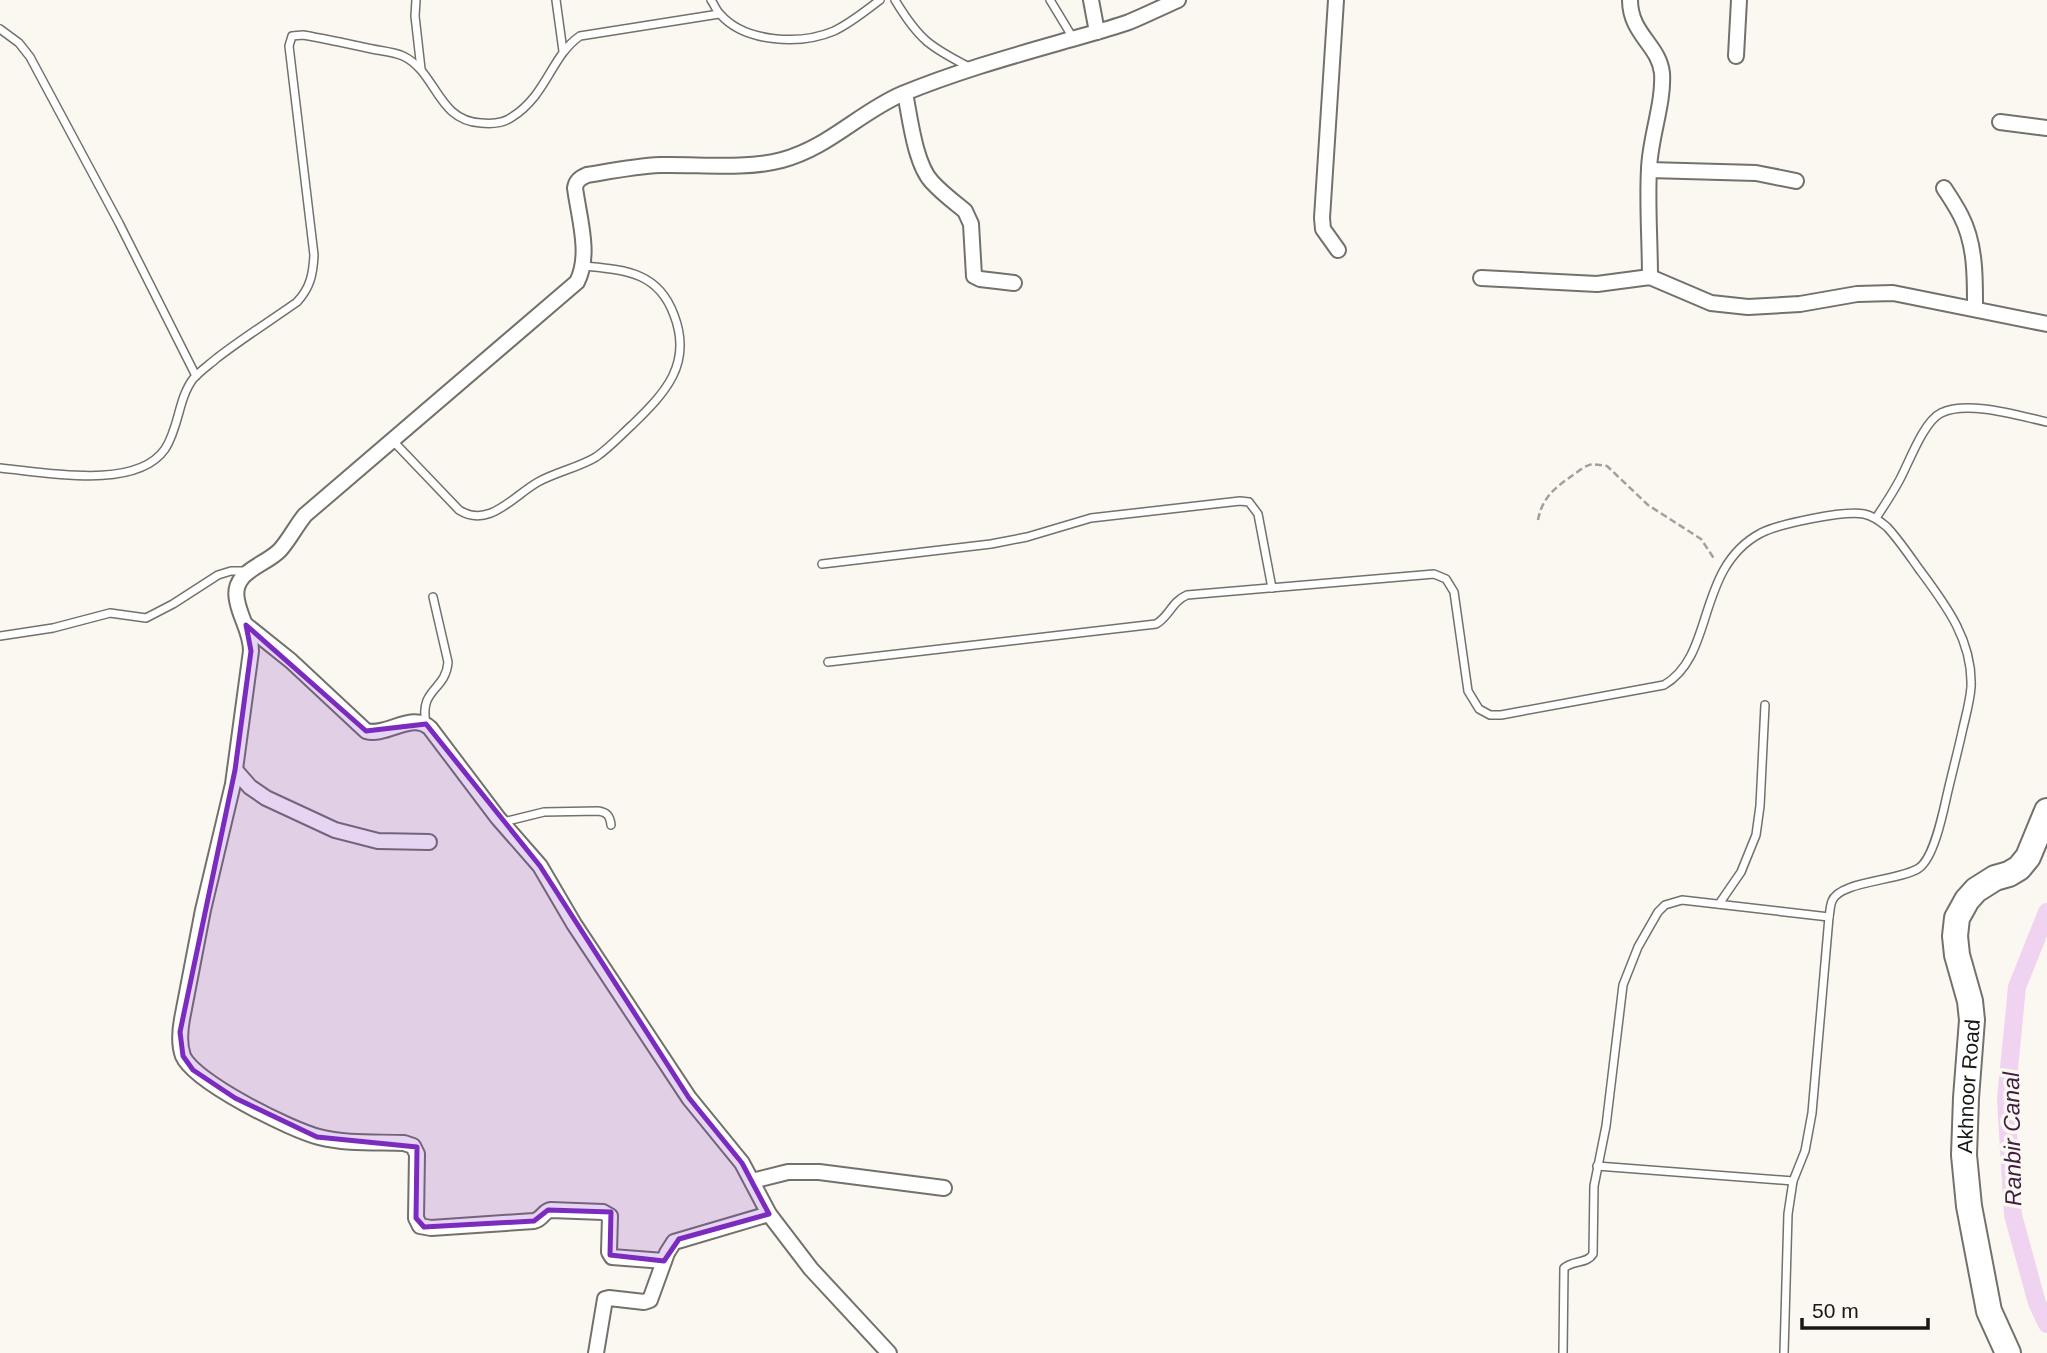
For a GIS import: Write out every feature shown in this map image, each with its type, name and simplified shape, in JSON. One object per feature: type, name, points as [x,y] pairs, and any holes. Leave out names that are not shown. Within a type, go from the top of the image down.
[{"type":"highway","name":"Akhnoor Road","points":[[2008,1353],[1989,1311],[1969,1206],[1964,1155],[1972,1020],[1955,936],[1957,918],[1976,890],[2019,868],[2028,857],[2047,811]]},
{"type":"street","points":[[1091,0],[1097,32]]},
{"type":"street","points":[[664,1261],[612,1257],[609,1252],[610,1216],[603,1212],[551,1210],[540,1220],[534,1221],[420,1226],[416,1218],[417,1154],[413,1146],[404,1143],[337,1141],[298,1130],[207,1082],[193,1070],[183,1056],[180,1031],[203,910],[235,770],[251,651],[236,593],[241,577],[275,555],[305,515],[572,288],[582,274],[584,254],[575,188],[581,177],[659,165],[762,164],[783,160],[837,135],[886,101],[905,93],[971,68],[1138,18],[1176,0]]},
{"type":"street","points":[[1336,0],[1322,218],[1323,229],[1338,250]]},
{"type":"street","points":[[1630,0],[1634,22],[1657,56],[1662,76],[1649,170],[1650,277]]},
{"type":"street","points":[[1736,56],[1740,0]]},
{"type":"street","points":[[905,93],[925,173],[968,217],[974,276],[1014,283]]},
{"type":"street","points":[[2000,122],[2047,128]]},
{"type":"street","points":[[1649,170],[1756,173],[1797,181]]},
{"type":"street","points":[[1944,188],[1962,218],[1969,239],[1974,261],[1975,310]]},
{"type":"street","points":[[1480,278],[1598,284],[1650,277],[1722,305],[1775,307],[1880,292],[2047,324]]},
{"type":"street","points":[[246,625],[291,661],[366,731],[379,732],[417,721],[426,724],[540,866],[574,924],[689,1098],[742,1163],[769,1214],[811,1269],[888,1353]]},
{"type":"street","points":[[235,770],[250,787],[266,798],[335,830],[378,841],[429,842]]},
{"type":"street","points":[[752,1181],[788,1172],[818,1172],[944,1188]]},
{"type":"street","points":[[596,1353],[605,1300],[650,1300],[670,1245],[769,1214]]},
{"type":"lane","points":[[416,0],[415,16],[421,69]]},
{"type":"lane","points":[[556,0],[563,51]]},
{"type":"lane","points":[[711,0],[719,14],[746,32],[770,39],[795,39],[830,32],[847,24],[880,0]]},
{"type":"lane","points":[[895,0],[930,46],[971,68]]},
{"type":"lane","points":[[1050,0],[1073,38]]},
{"type":"lane","points":[[0,468],[106,475],[141,468],[165,449],[173,434],[188,387],[196,376],[234,345],[297,302],[309,285],[313,275],[314,256],[289,46],[292,36],[303,34],[401,55],[421,69],[455,116],[473,123],[488,124],[508,120],[527,107],[546,82],[563,51],[580,36],[719,14]]},
{"type":"lane","points":[[0,29],[19,43],[30,57],[119,223],[196,376]]},
{"type":"lane","points":[[393,440],[459,510],[472,516],[489,515],[534,485],[594,458],[607,448],[662,396],[680,360],[679,330],[671,306],[652,282],[629,271],[583,266]]},
{"type":"lane","points":[[1876,518],[1898,484],[1929,422],[1939,414],[1952,409],[1972,409],[2047,422]]},
{"type":"lane","points":[[822,564],[991,544],[1027,537],[1091,518],[1240,501],[1249,502],[1258,514],[1272,588]]},
{"type":"lane","points":[[828,662],[1147,626],[1163,620],[1177,601],[1188,596],[1427,574],[1441,576],[1450,583],[1454,592],[1468,691],[1479,709],[1489,715],[1501,715],[1664,685],[1673,680],[1692,654],[1723,571],[1748,541],[1778,527],[1844,513],[1866,514],[1876,518],[1896,537],[1950,611],[1965,647],[1970,666],[1971,688],[1946,801],[1927,858],[1920,867],[1908,874],[1849,888],[1838,893],[1832,900],[1812,1113],[1805,1151],[1793,1181],[1788,1214],[1784,1353]]},
{"type":"lane","points":[[0,636],[53,628],[110,613],[146,618],[218,575],[249,570]]},
{"type":"lane","points":[[426,724],[424,706],[443,679],[448,662],[433,597]]},
{"type":"lane","points":[[1720,904],[1741,872],[1756,835],[1765,705]]},
{"type":"lane","points":[[502,822],[544,812],[598,811],[609,815],[611,825]]},
{"type":"lane","points":[[1563,1353],[1563,1270],[1567,1265],[1587,1260],[1593,1254],[1594,1186],[1606,1126],[1621,996],[1638,947],[1658,912],[1665,905],[1682,900],[1829,917]]},
{"type":"lane","points":[[1597,1166],[1793,1181]]},
{"type":"path","points":[[1538,520],[1540,508],[1547,496],[1584,467],[1592,464],[1607,466],[1648,505],[1701,539],[1723,571]]},
{"type":"highlighted area","points":[[246,625],[366,731],[426,724],[540,866],[689,1098],[742,1163],[769,1214],[679,1239],[664,1261],[610,1255],[611,1212],[548,1210],[534,1221],[424,1227],[416,1218],[417,1147],[317,1137],[235,1098],[193,1070],[183,1056],[180,1032],[235,770],[251,651]]},
{"type":"waterway","name":"Ranbir Canal","points":[[2047,912],[2017,987],[2006,1099],[2013,1215],[2037,1303],[2047,1324]]}]
